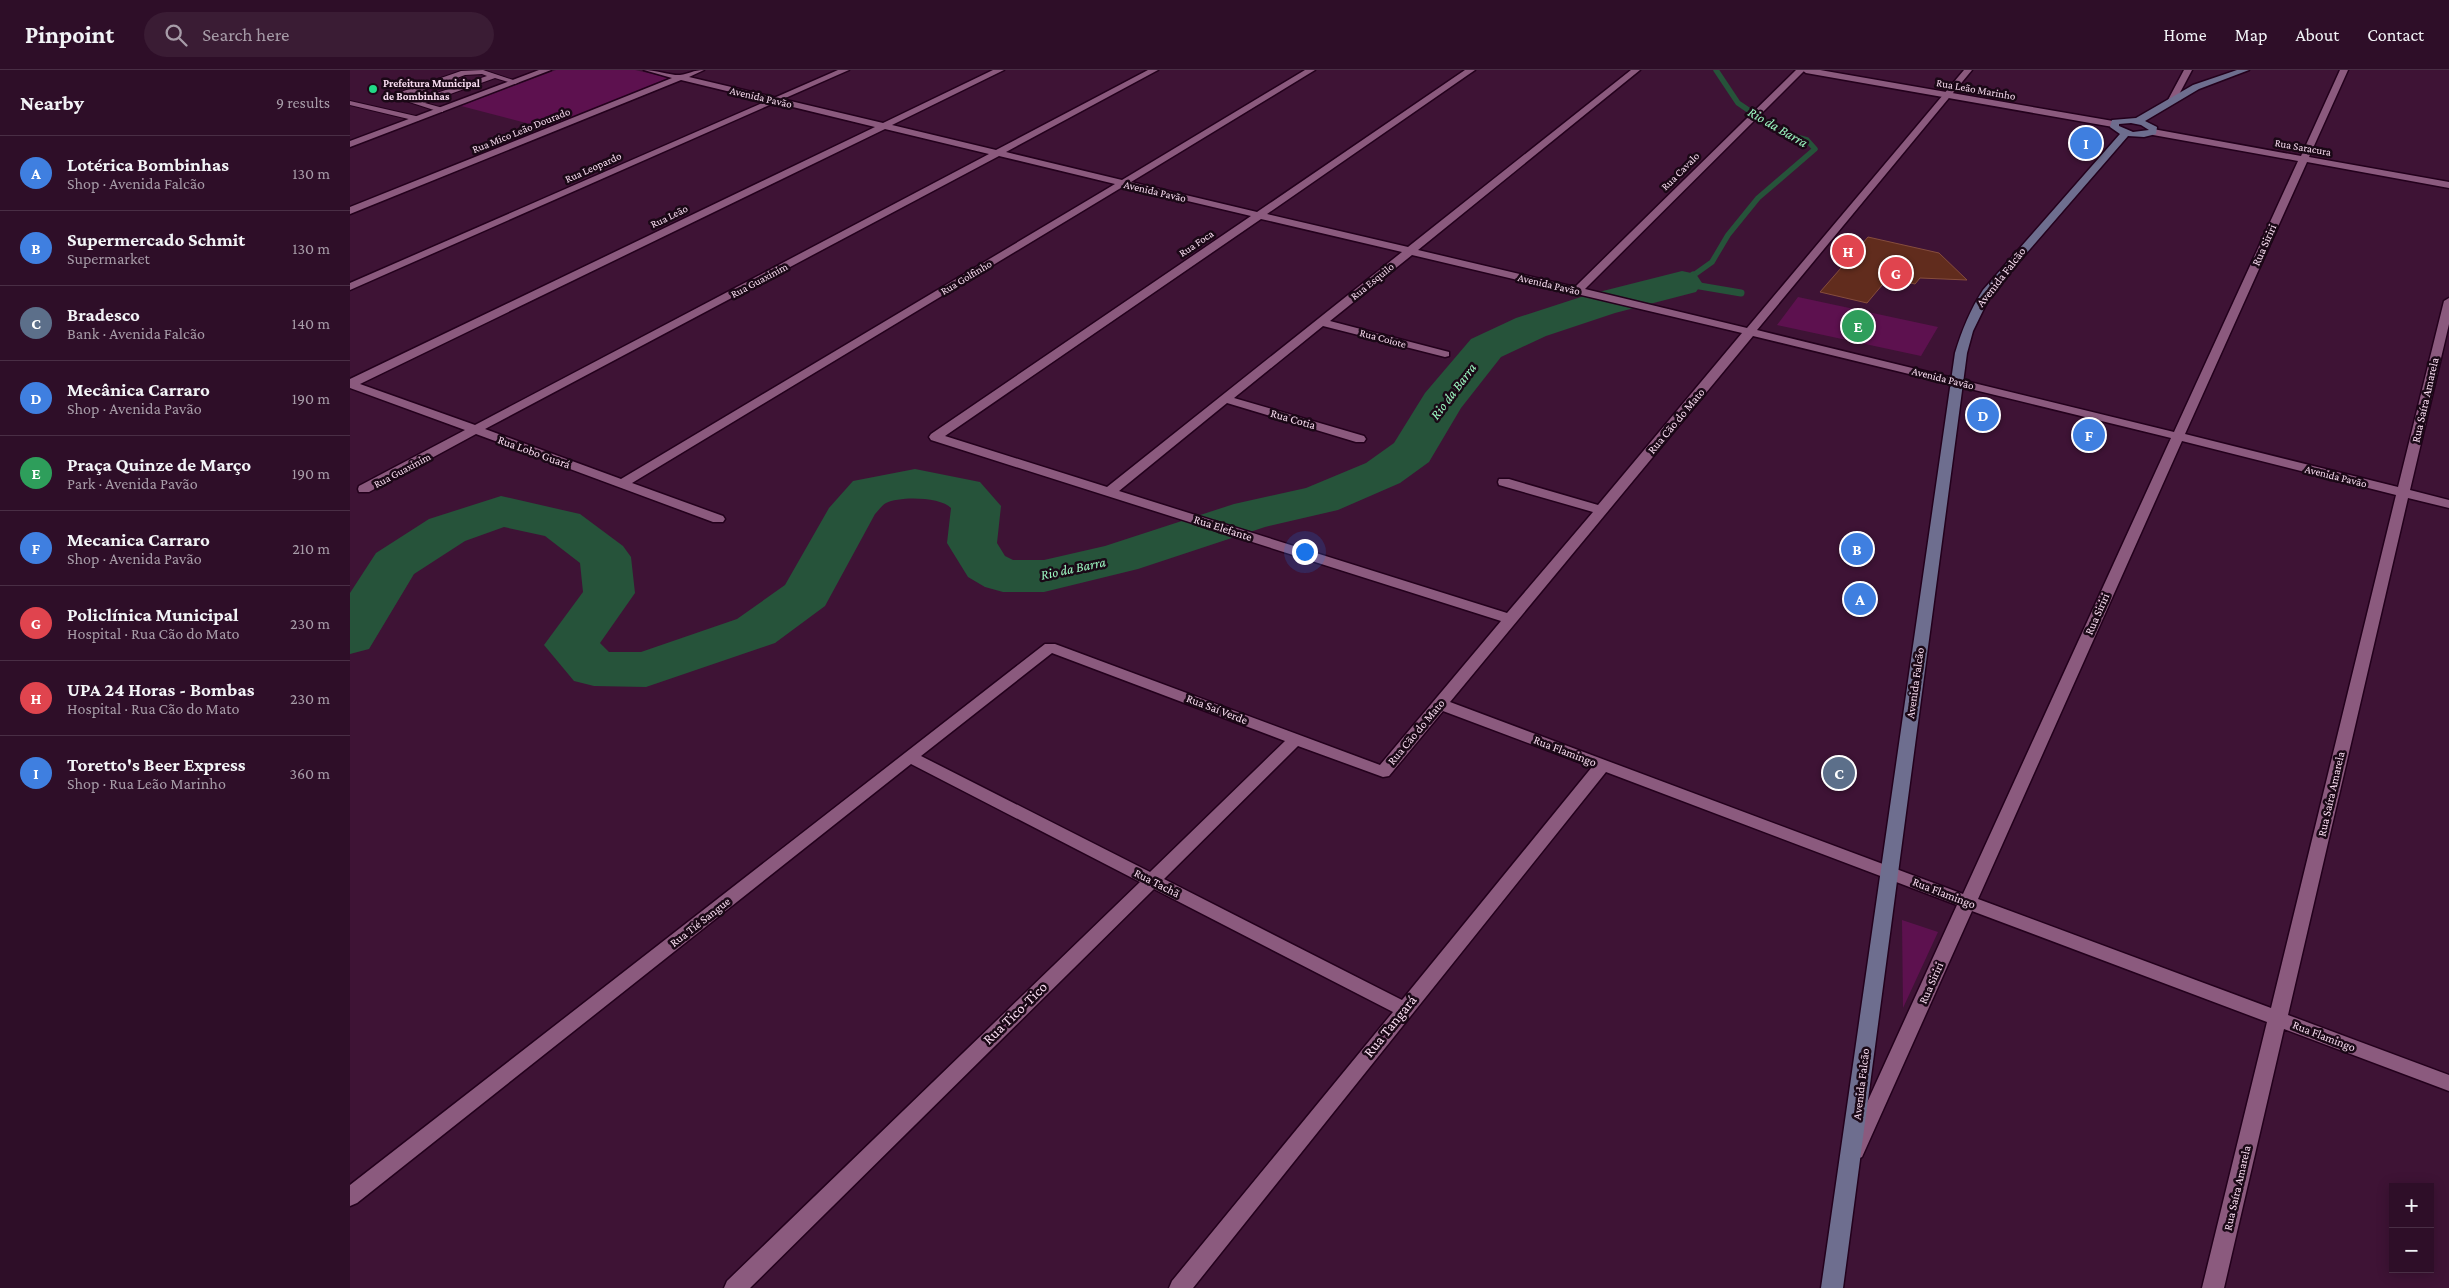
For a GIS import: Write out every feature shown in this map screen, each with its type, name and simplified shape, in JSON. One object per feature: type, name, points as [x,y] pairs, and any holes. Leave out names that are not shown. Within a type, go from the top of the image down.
[{"type":"main road","points":[[2138,121],[2196,87],[2245,70]]},
{"type":"main road","points":[[2125,120],[2138,121],[2153,127],[2153,132],[2140,135],[2126,133],[2116,129],[2113,124],[2125,120]]},
{"type":"main road","name":"Avenida Falcão","points":[[1832,1288],[1852,1159],[1888,872],[1957,381],[1967,331],[1976,310],[1987,292],[2126,133]]},
{"type":"street","points":[[350,144],[547,70]]},
{"type":"street","name":"Avenida Pavão","points":[[648,70],[1957,381],[2449,504]]},
{"type":"street","name":"Rua Mico Leão Dourado","points":[[350,211],[700,70]]},
{"type":"street","name":"Rua Leopardo","points":[[350,287],[845,70]]},
{"type":"street","name":"Rua Leão","points":[[350,384],[1000,70]]},
{"type":"street","name":"Rua Guaxinim","points":[[364,490],[1154,70]]},
{"type":"street","name":"Rua Golfinho","points":[[621,484],[1312,70]]},
{"type":"street","name":"Rua Foca","points":[[935,437],[1471,70]]},
{"type":"street","name":"Rua Esquilo","points":[[1109,492],[1636,70]]},
{"type":"street","name":"Rua Cavalo","points":[[1577,291],[1801,70]]},
{"type":"street","name":"Rua Leão Marinho","points":[[1806,70],[2113,124]]},
{"type":"street","name":"Rua Cão do Mato","points":[[1383,772],[1968,70]]},
{"type":"street","points":[[2172,100],[2188,70]]},
{"type":"street","name":"Rua Siriri","points":[[1852,1159],[2344,70]]},
{"type":"street","name":"Rua Saracura","points":[[2153,132],[2449,185]]},
{"type":"street","name":"Rua Saíra Amarela","points":[[2213,1288],[2449,300]]},
{"type":"street","name":"Rua Coiote","points":[[1321,322],[1445,354]]},
{"type":"street","name":"Rua Lobo Guará","points":[[350,384],[718,519]]},
{"type":"street","name":"Rua Cotia","points":[[1225,399],[1360,439]]},
{"type":"street","name":"Rua Elefante","points":[[935,437],[1511,619]]},
{"type":"street","points":[[1504,482],[1601,510]]},
{"type":"street","name":"Rua Saí Verde","points":[[1050,647],[1383,772]]},
{"type":"street","name":"Rua Tié Sangue","points":[[350,1197],[1050,647]]},
{"type":"street","name":"Rua Flamingo","points":[[1440,704],[2449,1083]]},
{"type":"street","name":"Rua Tico-Tico","points":[[735,1288],[1296,739]]},
{"type":"street","name":"Rua Tachã","points":[[910,757],[1404,1009]]},
{"type":"street","name":"Rua Tangará","points":[[1180,1288],[1603,765]]},
{"type":"lane","points":[[440,110],[402,98],[401,95],[464,72],[482,72],[515,82]]},
{"type":"lane","points":[[416,103],[495,76]]},
{"type":"lane","points":[[350,103],[417,119]]},
{"type":"shaded area","points":[[556,70],[635,70],[670,78],[545,128],[461,106]]},
{"type":"shaded area","points":[[1798,297],[1938,327],[1921,356],[1777,325]]},
{"type":"shaded area","points":[[1902,920],[1938,932],[1903,1008]]},
{"type":"building","points":[[1868,237],[1939,253],[1967,280],[1920,278],[1915,284],[1888,278],[1867,303],[1820,292]]},
{"type":"waterway","name":"Rio da Barra","points":[[1691,277],[1712,262],[1728,235],[1758,198],[1815,149],[1807,140],[1782,133],[1738,103],[1716,70]]},
{"type":"waterway","points":[[1693,275],[1682,283],[1741,293]]},
{"type":"waterway","name":"Rio da Barra","points":[[350,637],[394,564],[447,530],[501,511],[562,525],[605,557],[609,593],[571,645],[594,669],[646,670],[756,631],[806,595],[854,508],[870,491],[915,483],[963,492],[976,506],[972,543],[986,566],[1003,576],[1044,576],[1120,558],[1252,515],[1321,500],[1383,473],[1412,452],[1441,403],[1486,348],[1531,327],[1601,304],[1682,283]]},
{"type":"place","name":"Prefeitura Municipal de Bombinhas","points":[[373,89]]},
{"type":"place","name":"Toretto's Beer Express","points":[[2086,143]]},
{"type":"place","name":"UPA 24 Horas - Bombas","points":[[1848,251]]},
{"type":"place","name":"Policlínica Municipal","points":[[1896,273]]},
{"type":"place","name":"Praça Quinze de Março","points":[[1858,326]]},
{"type":"place","name":"Mecânica Carraro","points":[[1983,415]]},
{"type":"place","name":"Mecanica Carraro","points":[[2089,435]]},
{"type":"place","name":"Supermercado Schmit","points":[[1857,549]]},
{"type":"place","name":"Lotérica Bombinhas","points":[[1860,599]]},
{"type":"place","name":"Bradesco","points":[[1839,773]]}]
